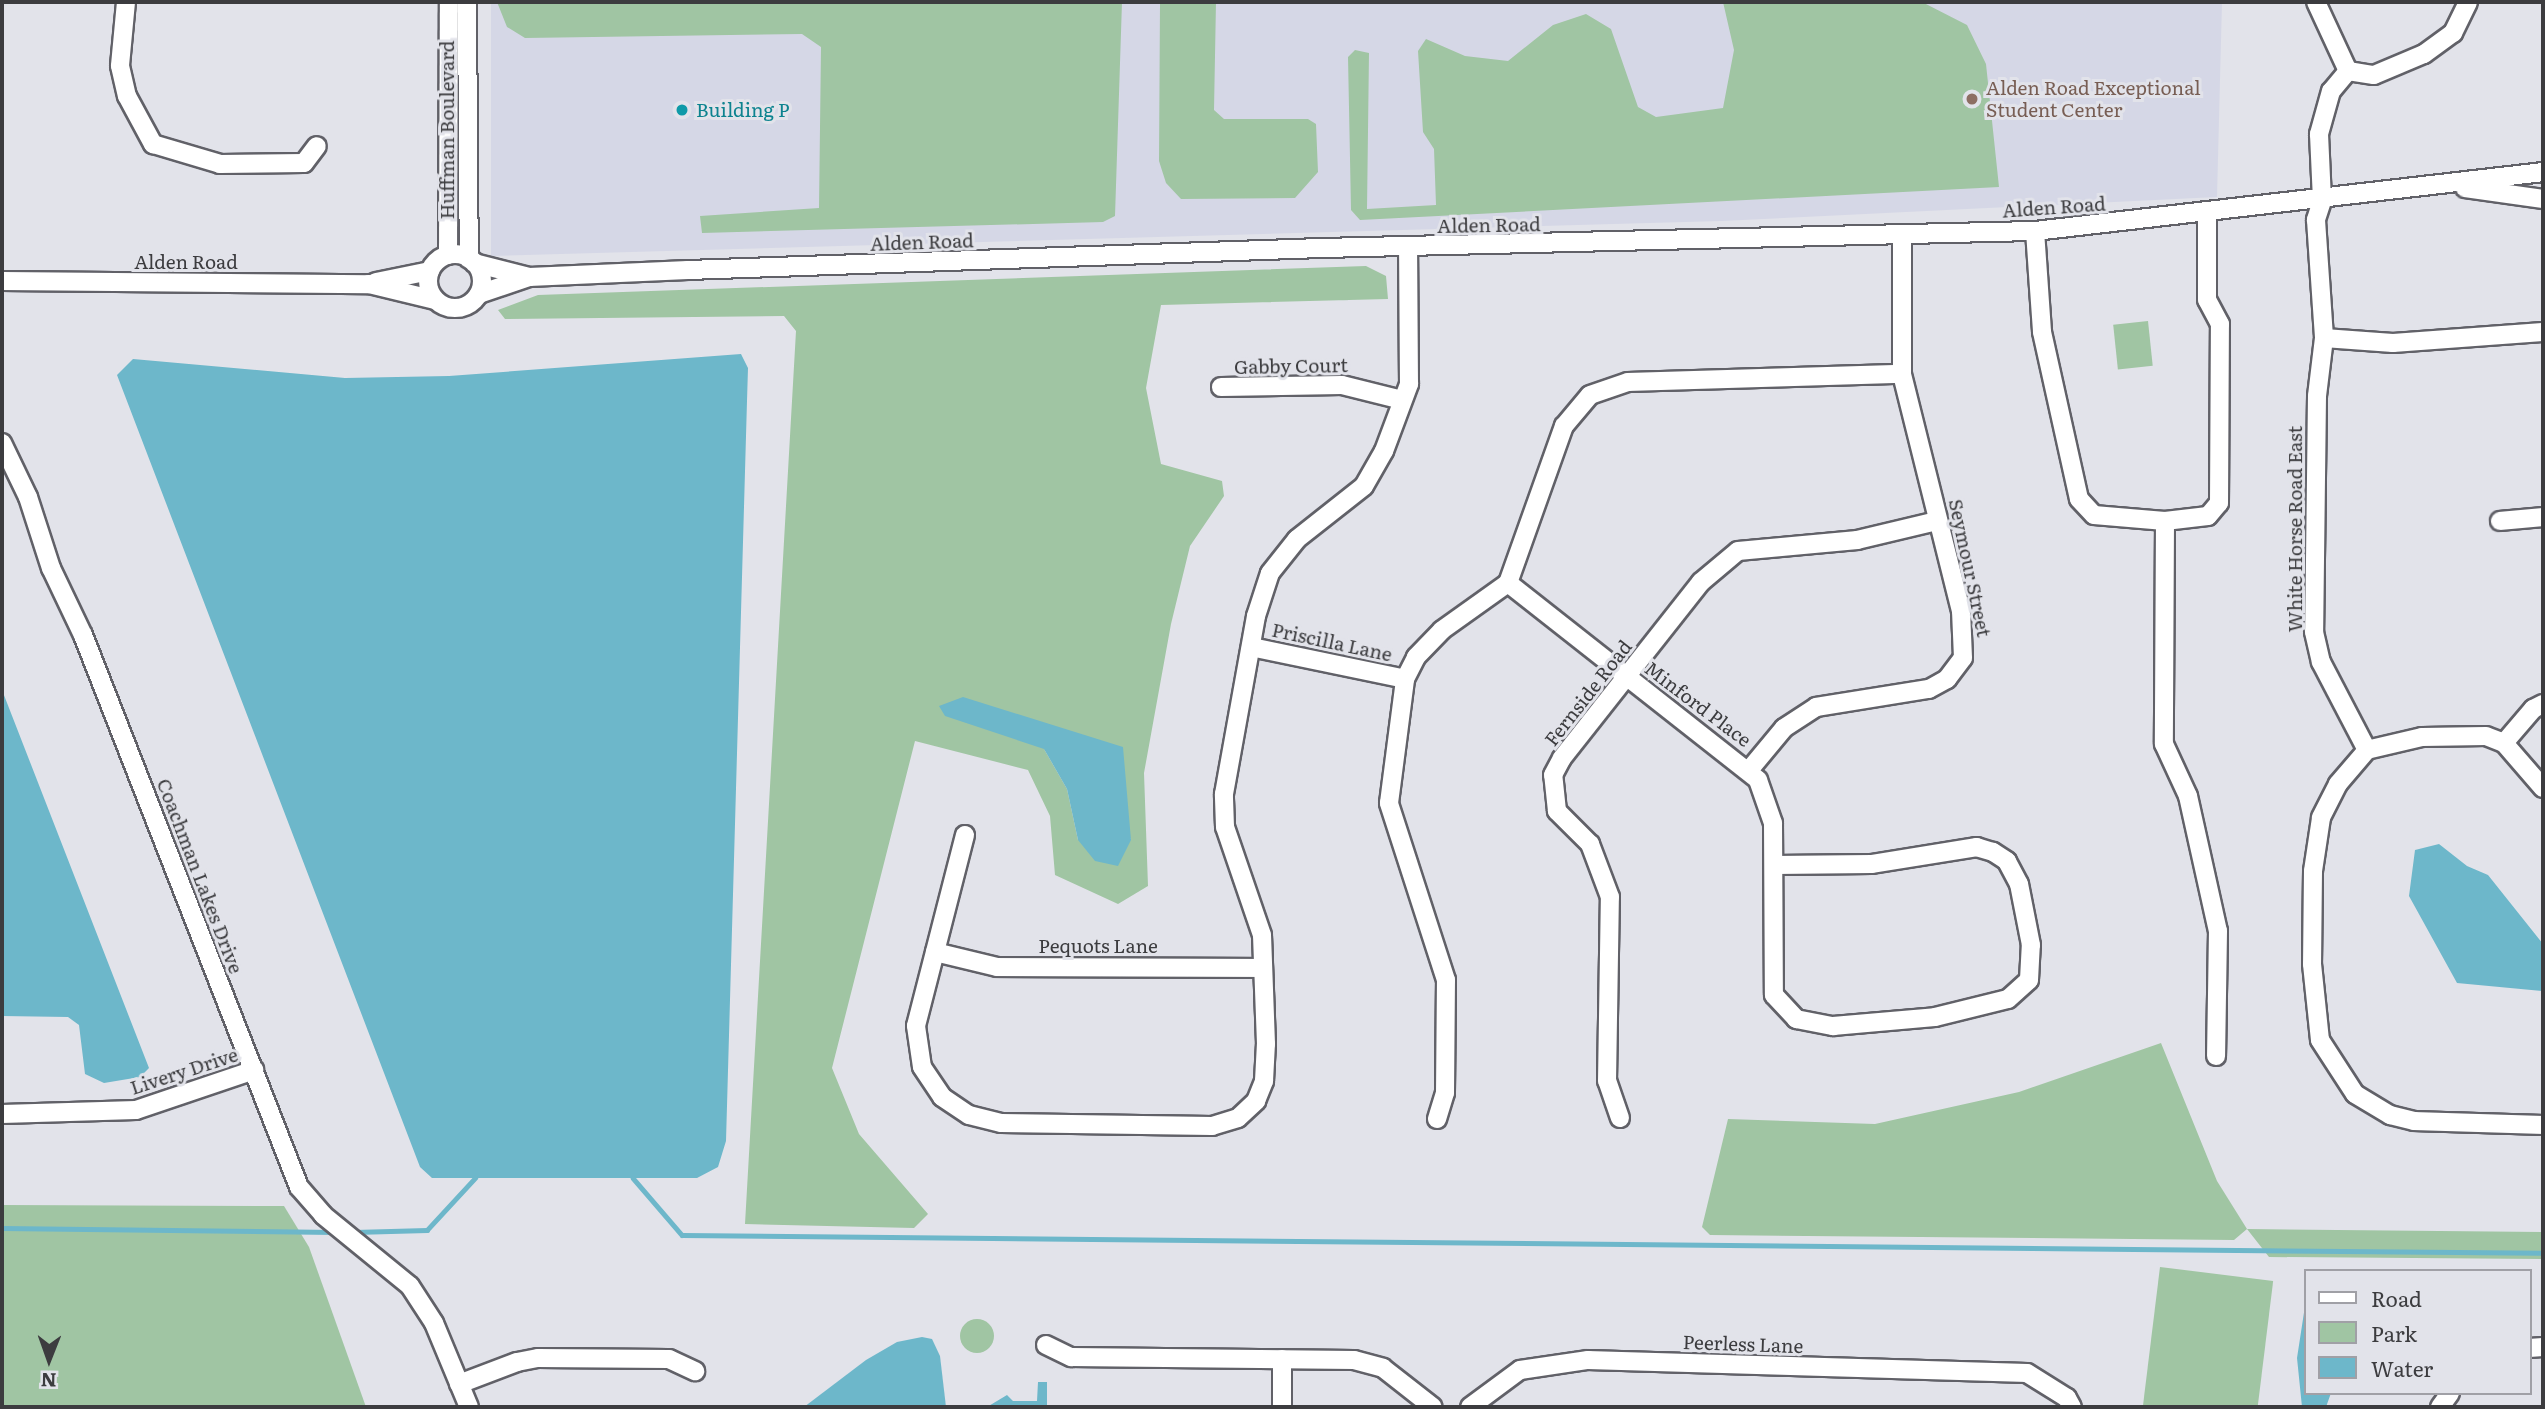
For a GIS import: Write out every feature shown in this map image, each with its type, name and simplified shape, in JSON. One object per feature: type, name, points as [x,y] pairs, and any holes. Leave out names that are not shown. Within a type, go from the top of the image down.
[{"type":"street","points":[[126,2],[120,66],[127,96],[153,144],[220,164],[303,163],[317,146]]},
{"type":"street","name":"Huffman Boulevard","points":[[448,255],[449,2]]},
{"type":"street","name":"Huffman Boulevard","points":[[467,2],[471,261]]},
{"type":"street","points":[[2316,2],[2348,71],[2374,75],[2424,54],[2453,33],[2468,2]]},
{"type":"street","name":"White Horse Road East","points":[[2348,71],[2331,91],[2319,134],[2322,201],[2316,220],[2325,338],[2317,396],[2314,632],[2321,662],[2367,750]]},
{"type":"street","name":"Alden Road","points":[[479,294],[529,277],[1408,248],[1902,237],[2035,231],[2207,215],[2543,172]]},
{"type":"street","name":"Alden Road","points":[[2448,185],[2543,199]]},
{"type":"street","points":[[2035,231],[2042,332],[2079,499],[2094,515],[2165,521],[2208,516],[2219,503],[2220,324],[2207,300],[2207,215]]},
{"type":"street","name":"Seymour Street","points":[[1750,769],[1784,729],[1816,707],[1929,689],[1959,667],[1966,645],[1963,622],[1902,374],[1902,237]]},
{"type":"street","points":[[965,835],[916,1026],[918,1053],[936,1089],[969,1115],[1001,1123],[1212,1126],[1238,1118],[1256,1101],[1264,1081],[1262,935],[1223,810],[1251,647],[1270,573],[1297,539],[1364,486],[1384,451],[1411,369],[1408,248]]},
{"type":"street","points":[[448,255],[471,261],[481,277],[479,294],[463,307],[453,308],[435,300],[429,291],[430,271],[435,261],[448,255]]},
{"type":"street","name":"Alden Road","points":[[471,261],[529,277]]},
{"type":"street","name":"Alden Road","points":[[2,281],[369,284],[430,271]]},
{"type":"street","name":"Alden Road","points":[[369,284],[435,300]]},
{"type":"street","points":[[2325,338],[2393,343],[2543,332]]},
{"type":"street","points":[[1437,1119],[1445,1093],[1446,980],[1389,803],[1405,679],[1426,644],[1508,583],[1564,426],[1590,395],[1628,382],[1902,374]]},
{"type":"street","name":"Gabby Court","points":[[1221,387],[1342,385],[1402,400]]},
{"type":"street","name":"Coachman Lakes Drive","points":[[2,443],[28,497],[51,568],[83,635],[303,1194],[323,1215],[410,1286],[433,1323],[469,1407]]},
{"type":"street","points":[[2500,520],[2543,517]]},
{"type":"street","name":"Fernside Road","points":[[1620,1118],[1607,1082],[1610,897],[1590,844],[1557,811],[1553,775],[1562,758],[1701,582],[1738,551],[1857,540],[1937,521]]},
{"type":"street","points":[[2165,521],[2164,744],[2188,796],[2218,931],[2216,1056]]},
{"type":"street","name":"Minford Place","points":[[1508,583],[1750,769],[1768,801],[1774,865],[1774,995],[1796,1019],[1833,1026],[1887,1023],[1948,1015],[2008,999],[2029,980],[2032,952],[2025,911],[2007,861],[1977,847],[1872,864],[1774,865]]},
{"type":"street","name":"Priscilla Lane","points":[[1251,647],[1405,679]]},
{"type":"street","points":[[2504,743],[2533,709],[2543,704]]},
{"type":"street","points":[[2543,788],[2504,743],[2486,736],[2445,736],[2367,750],[2338,784],[2321,818],[2313,872],[2315,1020],[2329,1060],[2344,1081],[2373,1105],[2414,1121],[2543,1125]]},
{"type":"street","name":"Pequots Lane","points":[[935,953],[997,967],[1263,968]]},
{"type":"street","name":"Livery Drive","points":[[2,1114],[136,1110],[254,1070]]},
{"type":"street","points":[[1046,1345],[1071,1357],[1354,1360],[1383,1368],[1433,1407]]},
{"type":"street","points":[[459,1384],[517,1362],[538,1358],[669,1359],[695,1371]]},
{"type":"street","points":[[1282,1359],[1282,1407]]},
{"type":"street","name":"Peerless Lane","points":[[1469,1407],[1520,1370],[1588,1360],[2027,1373],[2067,1398],[2072,1407]]},
{"type":"shaded area","points":[[491,2],[2222,2],[2217,197],[1721,221],[491,256]]},
{"type":"green space","points":[[497,2],[1122,2],[1115,216],[1103,222],[702,233],[700,216],[819,208],[821,47],[802,34],[525,38],[507,27]]},
{"type":"green space","points":[[1160,2],[1216,2],[1214,110],[1224,119],[1308,119],[1316,124],[1318,172],[1295,198],[1181,199],[1166,183],[1159,161]]},
{"type":"green space","points":[[1723,2],[1922,2],[1967,25],[1986,64],[1999,187],[1360,220],[1351,210],[1348,57],[1355,50],[1369,53],[1367,209],[1436,205],[1434,149],[1423,132],[1418,51],[1426,39],[1465,56],[1508,61],[1553,25],[1586,14],[1611,29],[1638,107],[1656,117],[1723,108],[1734,50]]},
{"type":"green space","points":[[1366,266],[1386,276],[1388,299],[1161,305],[1146,388],[1161,464],[1222,481],[1224,496],[1190,546],[1171,624],[1144,773],[1148,886],[1118,904],[1055,875],[1050,816],[1028,770],[915,741],[832,1068],[859,1134],[928,1214],[914,1228],[745,1224],[796,331],[784,316],[505,319],[498,310],[538,295]],"holes":[[[1044,749],[1131,839],[1078,840],[1067,789]]]},
{"type":"green space","points":[[2148,321],[2153,366],[2118,369],[2113,325]]},
{"type":"green space","points":[[2161,1043],[2217,1181],[2247,1229],[2234,1240],[1710,1235],[1702,1227],[1728,1119],[1875,1124],[2019,1092]]},
{"type":"green space","points":[[2,1205],[284,1206],[309,1247],[366,1407],[2,1407]]},
{"type":"green space","points":[[2247,1229],[2543,1232],[2543,1259],[2269,1257]]},
{"type":"green space","points":[[2160,1267],[2273,1281],[2258,1407],[2143,1406]]},
{"type":"green space","points":[[977,1319],[989,1324],[994,1336],[989,1348],[977,1353],[965,1348],[960,1336],[965,1324]]},
{"type":"water","points":[[741,354],[748,368],[726,1141],[718,1167],[697,1178],[432,1178],[420,1167],[117,375],[133,359],[345,378],[449,376]]},
{"type":"water","points":[[2,690],[149,1068],[140,1077],[104,1083],[85,1074],[79,1025],[68,1017],[2,1016]]},
{"type":"water","points":[[963,697],[1123,747],[1131,840],[1118,866],[1095,861],[1078,840],[1067,789],[1044,749],[945,716],[939,706]]},
{"type":"water","points":[[2439,844],[2467,866],[2488,875],[2543,944],[2543,991],[2457,983],[2409,896],[2415,850]]},
{"type":"water","points":[[2304,1312],[2304,1395],[2330,1395],[2326,1407],[2302,1407],[2297,1358]]},
{"type":"water","points":[[922,1337],[932,1339],[940,1356],[946,1407],[804,1407],[866,1360],[897,1342]]},
{"type":"water","points":[[1038,1382],[1047,1382],[1047,1407],[987,1407],[1007,1395],[1013,1401],[1037,1401]]},
{"type":"waterway","points":[[354,1232],[427,1230],[475,1178]]},
{"type":"waterway","points":[[633,1178],[682,1235],[2543,1253]]},
{"type":"waterway","points":[[2,1228],[335,1232]]},
{"type":"place","name":"Alden Road Exceptional Student Center","points":[[1972,99]]},
{"type":"place","name":"Building P","points":[[682,110]]}]
